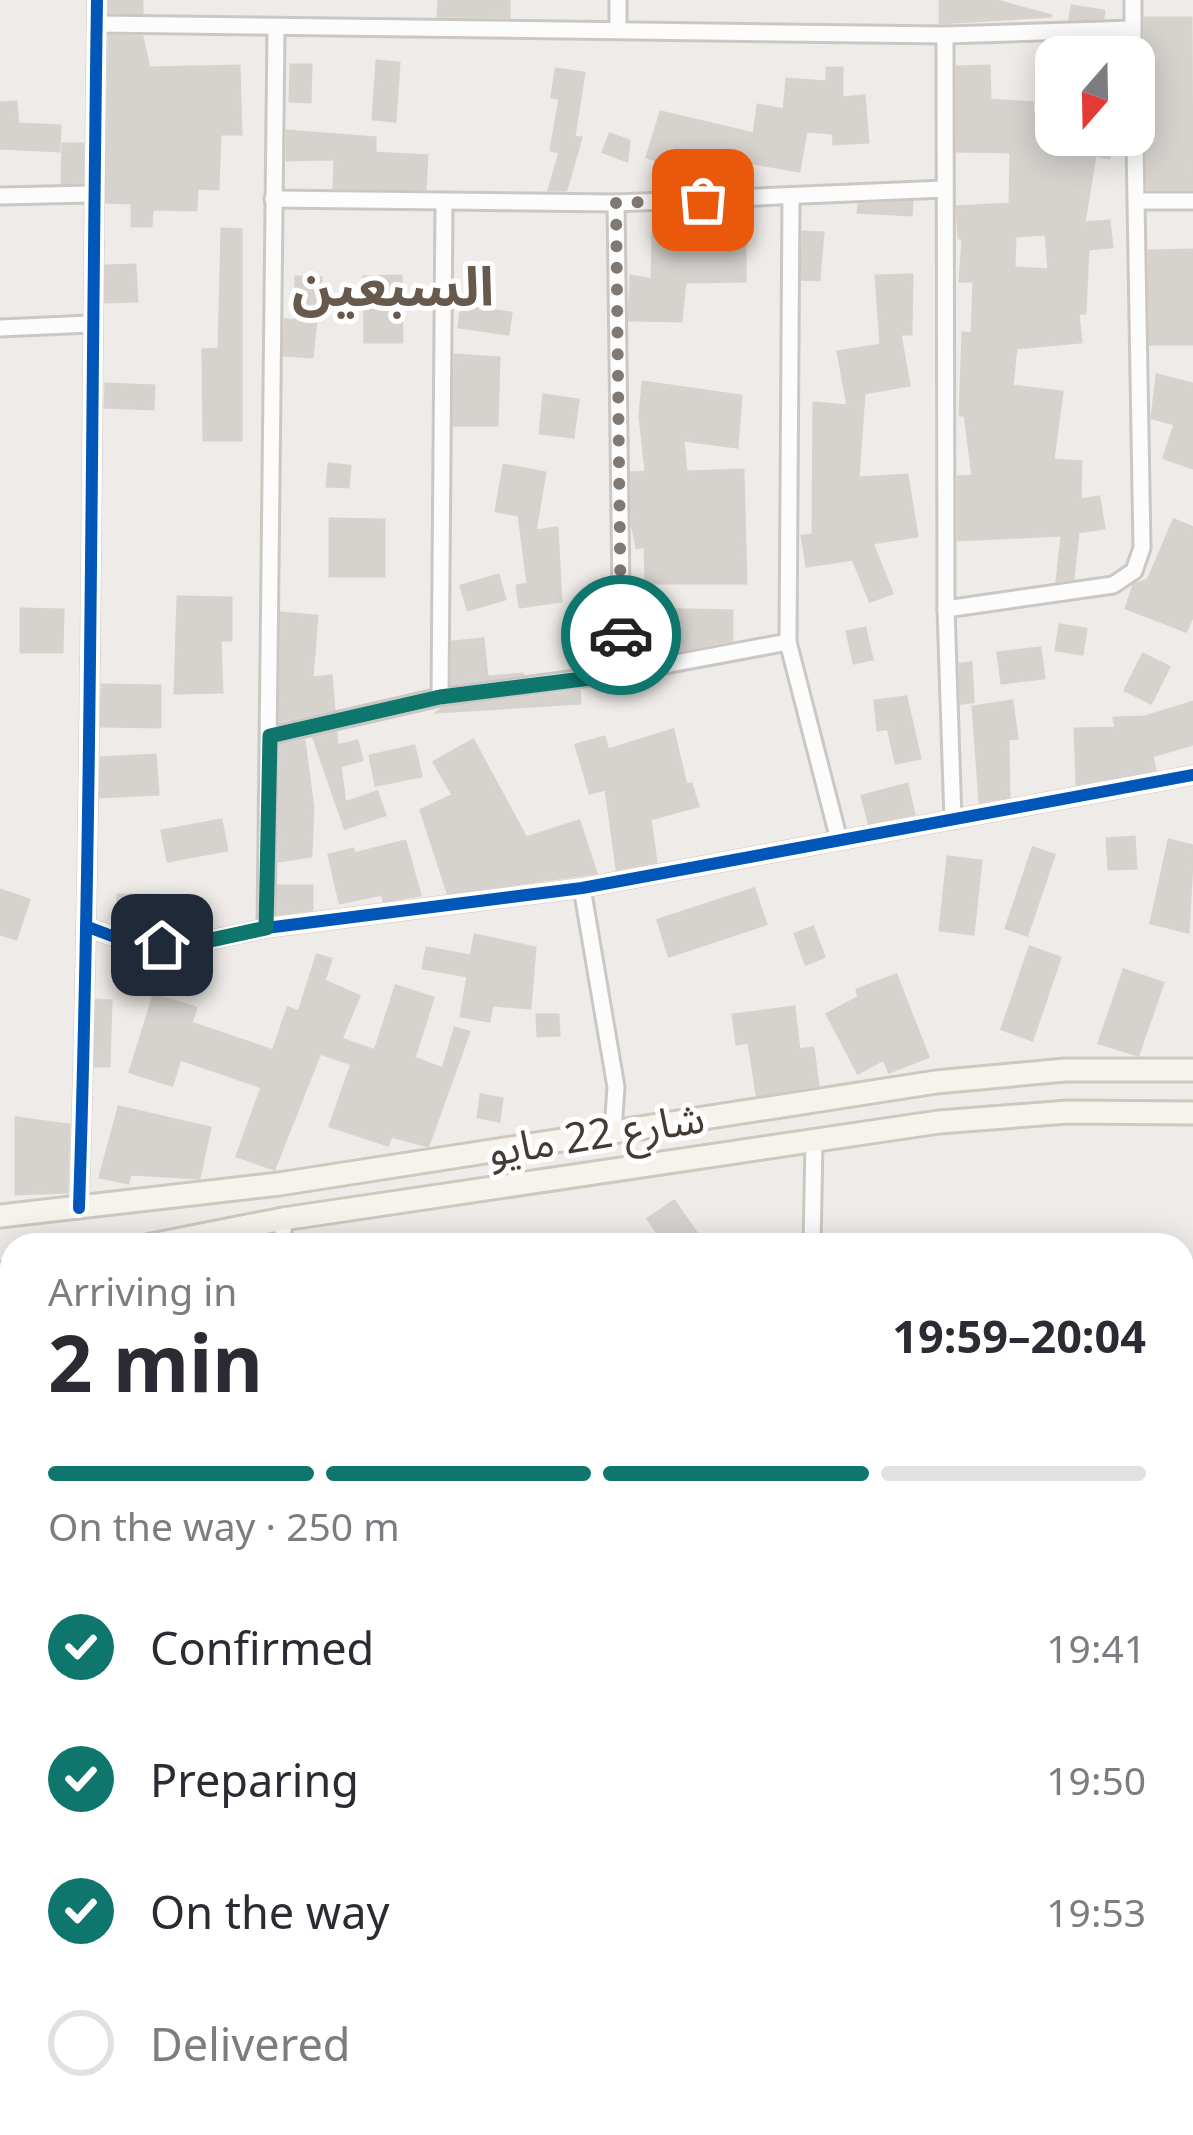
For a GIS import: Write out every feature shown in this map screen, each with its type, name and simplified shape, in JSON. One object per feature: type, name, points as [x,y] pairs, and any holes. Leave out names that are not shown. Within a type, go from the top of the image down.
[{"type":"main road","name":"شارع 22 مايو","points":[[0,1216],[280,1184],[936,1082],[1065,1070],[1193,1070]]},
{"type":"main road","name":"شارع 22 مايو","points":[[214,1233],[939,1122],[1069,1112],[1193,1113]]},
{"type":"main road","points":[[613,1130],[620,1171]]},
{"type":"main road","points":[[280,1184],[283,1220]]},
{"type":"street","points":[[79,1208],[88,927],[91,194],[97,0]]},
{"type":"street","points":[[618,0],[618,28]]},
{"type":"street","points":[[1132,36],[1133,0]]},
{"type":"street","points":[[97,24],[945,35],[1132,29]]},
{"type":"street","points":[[266,928],[276,29]]},
{"type":"street","points":[[945,35],[946,609],[952,820]]},
{"type":"street","points":[[946,609],[1113,585],[1134,571],[1142,548],[1136,156]]},
{"type":"street","points":[[273,199],[616,203],[944,189]]},
{"type":"street","points":[[0,196],[91,194]]},
{"type":"street","points":[[790,196],[788,642],[839,840]]},
{"type":"street","points":[[1138,201],[1193,201]]},
{"type":"street","points":[[616,203],[622,674]]},
{"type":"street","points":[[440,697],[444,204]]},
{"type":"street","points":[[0,328],[90,324]]},
{"type":"street","points":[[270,736],[440,697],[622,674],[788,642]]},
{"type":"street","points":[[88,927],[136,944],[188,945],[266,928],[582,888],[1193,775]]},
{"type":"street","points":[[582,888],[616,1087],[613,1130]]},
{"type":"street","points":[[812,1233],[814,1142]]},
{"type":"street","points":[[283,1220],[283,1233]]},
{"type":"building","points":[[109,0],[142,0],[142,13],[109,12]]},
{"type":"building","points":[[439,0],[509,0],[509,17],[438,16]]},
{"type":"building","points":[[940,0],[993,0],[1052,16],[940,23]]},
{"type":"building","points":[[1072,6],[1104,11],[1103,18],[1070,19]]},
{"type":"building","points":[[1145,18],[1191,18],[1192,189],[1148,189],[1147,156],[1155,156],[1155,36],[1145,36]]},
{"type":"building","points":[[109,36],[142,37],[149,68],[239,66],[241,134],[220,134],[218,189],[197,188],[196,210],[152,209],[151,226],[132,226],[132,203],[106,202]]},
{"type":"building","points":[[377,61],[399,63],[395,121],[373,119]]},
{"type":"building","points":[[291,65],[311,65],[310,102],[290,101]]},
{"type":"building","points":[[989,66],[990,100],[1033,103],[1035,156],[1095,156],[1084,223],[1109,221],[1112,247],[1088,249],[1085,313],[1078,313],[1081,342],[1016,348],[1012,386],[1062,392],[1053,460],[1081,462],[1080,500],[1099,497],[1104,528],[1078,532],[1073,579],[1057,581],[1062,535],[958,540],[958,477],[973,476],[965,415],[960,415],[963,333],[972,334],[974,281],[960,281],[963,238],[959,238],[957,207],[1010,204],[1011,152],[957,151],[957,67]],"holes":[[[1046,234],[1049,270],[1014,268],[1015,236]]]},
{"type":"building","points":[[827,68],[842,68],[842,98],[864,96],[868,142],[834,144],[833,133],[806,131],[799,171],[737,160],[731,186],[692,187],[695,172],[647,157],[661,112],[754,134],[758,105],[784,110],[787,79],[827,82]]},
{"type":"building","points":[[556,69],[584,73],[574,137],[581,138],[566,190],[549,190],[560,152],[551,150],[560,98],[552,97]]},
{"type":"building","points":[[16,102],[18,124],[60,126],[59,151],[0,148],[0,103]]},
{"type":"building","points":[[287,131],[375,138],[375,153],[427,156],[425,189],[334,188],[335,159],[287,160]]},
{"type":"building","points":[[610,134],[629,141],[627,161],[603,152]]},
{"type":"building","points":[[63,144],[83,144],[83,182],[62,183]]},
{"type":"building","points":[[912,202],[911,215],[858,212],[859,205]]},
{"type":"building","points":[[222,229],[241,230],[241,440],[204,440],[203,350],[219,349]]},
{"type":"building","points":[[653,231],[745,233],[745,281],[685,282],[681,321],[629,320],[631,276],[652,280]]},
{"type":"building","points":[[803,232],[823,233],[819,280],[802,279]]},
{"type":"building","points":[[1193,250],[1193,344],[1150,344],[1149,251]]},
{"type":"building","points":[[135,265],[137,301],[105,302],[106,266]]},
{"type":"building","points":[[912,275],[911,334],[900,334],[909,385],[864,393],[858,478],[907,475],[917,536],[872,543],[892,593],[870,601],[853,559],[807,566],[802,536],[813,535],[814,403],[848,406],[838,352],[881,345],[876,276]]},
{"type":"building","points":[[401,276],[402,342],[365,342],[364,277]]},
{"type":"building","points":[[296,277],[321,278],[312,357],[284,355],[285,320],[295,321]]},
{"type":"building","points":[[461,307],[511,313],[508,334],[459,327]]},
{"type":"building","points":[[455,355],[499,358],[497,425],[454,425]]},
{"type":"building","points":[[1157,375],[1193,384],[1193,468],[1164,458],[1175,424],[1152,418]]},
{"type":"building","points":[[643,382],[741,396],[737,447],[683,440],[686,472],[743,470],[746,583],[646,583],[645,546],[637,548],[632,524],[631,473],[646,472],[640,416]]},
{"type":"building","points":[[106,384],[154,386],[153,409],[105,407]]},
{"type":"building","points":[[544,395],[578,400],[573,437],[540,433]]},
{"type":"building","points":[[329,464],[350,466],[348,487],[327,486]]},
{"type":"building","points":[[504,465],[545,473],[535,531],[557,528],[561,601],[520,607],[517,586],[528,584],[519,515],[496,511]]},
{"type":"building","points":[[330,519],[384,520],[384,576],[330,576]]},
{"type":"building","points":[[1174,520],[1193,528],[1193,615],[1186,631],[1126,608],[1134,585],[1148,580]]},
{"type":"building","points":[[498,575],[505,599],[468,610],[461,586]]},
{"type":"building","points":[[178,597],[231,598],[231,640],[220,640],[222,692],[175,693]]},
{"type":"building","points":[[21,609],[63,610],[62,652],[21,652]]},
{"type":"building","points":[[647,609],[732,611],[732,640],[649,656]]},
{"type":"building","points":[[281,613],[317,616],[312,678],[331,676],[334,709],[280,721]]},
{"type":"building","points":[[1060,625],[1086,629],[1082,654],[1056,650]]},
{"type":"building","points":[[865,628],[872,659],[854,663],[847,632]]},
{"type":"building","points":[[483,639],[487,677],[524,674],[452,683],[452,642]]},
{"type":"building","points":[[1040,648],[1044,678],[1002,683],[998,653]]},
{"type":"building","points":[[1143,654],[1169,667],[1151,703],[1125,690]]},
{"type":"building","points":[[971,663],[973,702],[961,703],[960,664]]},
{"type":"building","points":[[102,685],[160,686],[160,727],[101,726]]},
{"type":"building","points":[[579,691],[580,703],[438,712],[442,709]]},
{"type":"building","points":[[906,697],[920,758],[896,763],[888,728],[878,730],[875,701]]},
{"type":"building","points":[[1012,701],[1017,738],[1008,739],[1009,797],[980,802],[973,707]]},
{"type":"building","points":[[1193,702],[1193,744],[1152,756],[1155,770],[1077,784],[1075,729],[1116,728],[1114,718],[1145,717]]},
{"type":"building","points":[[673,730],[686,785],[691,784],[698,806],[650,819],[656,862],[617,869],[606,789],[590,793],[576,745],[604,737],[608,750]]},
{"type":"building","points":[[336,733],[337,746],[357,741],[362,760],[340,766],[345,803],[377,792],[385,815],[345,828],[314,738]]},
{"type":"building","points":[[473,740],[526,838],[579,821],[596,873],[448,893],[421,810],[453,795],[434,762]]},
{"type":"building","points":[[304,741],[313,808],[311,856],[279,861],[280,746]]},
{"type":"building","points":[[414,746],[421,776],[376,785],[370,756]]},
{"type":"building","points":[[155,755],[158,794],[100,797],[101,758]]},
{"type":"building","points":[[907,784],[914,814],[869,823],[862,796]]},
{"type":"building","points":[[221,820],[227,850],[168,861],[162,831]]},
{"type":"building","points":[[1134,837],[1136,868],[1109,869],[1107,839]]},
{"type":"building","points":[[1169,840],[1193,846],[1188,932],[1151,923]]},
{"type":"building","points":[[405,841],[420,895],[384,901],[382,894],[340,903],[329,855]]},
{"type":"building","points":[[1033,848],[1054,855],[1027,935],[1006,928]]},
{"type":"building","points":[[948,857],[981,861],[973,934],[940,930]]},
{"type":"building","points":[[278,886],[312,886],[312,910],[278,914]]},
{"type":"building","points":[[754,889],[766,924],[669,956],[658,920]]},
{"type":"building","points":[[0,890],[29,900],[16,939],[0,934]]},
{"type":"building","points":[[118,895],[157,895],[158,933],[118,926]]},
{"type":"building","points":[[813,927],[824,957],[806,964],[795,934]]},
{"type":"building","points":[[475,935],[535,948],[530,1008],[492,1005],[489,1021],[461,1016],[468,976],[423,968],[427,948],[471,956]]},
{"type":"building","points":[[1030,947],[1060,958],[1032,1040],[1002,1029]]},
{"type":"building","points":[[317,955],[331,959],[324,981],[359,996],[341,1039],[375,1051],[396,986],[433,998],[414,1058],[443,1069],[455,1028],[469,1032],[428,1146],[391,1136],[388,1145],[330,1126],[352,1064],[320,1053],[274,1169],[237,1156],[262,1087],[180,1059],[172,1085],[130,1072],[154,995],[196,1008],[191,1023],[273,1051],[288,1008],[299,1012]]},
{"type":"building","points":[[1124,970],[1163,983],[1138,1055],[1099,1043]]},
{"type":"building","points":[[896,975],[928,1057],[889,1072],[884,1059],[858,1073],[827,1014],[859,997],[857,990]]},
{"type":"building","points":[[96,1000],[111,1001],[109,1066],[95,1066]]},
{"type":"building","points":[[794,1007],[799,1050],[813,1048],[818,1085],[757,1095],[749,1042],[737,1044],[733,1015]]},
{"type":"building","points":[[537,1015],[558,1015],[559,1035],[538,1036]]},
{"type":"building","points":[[481,1095],[502,1099],[499,1121],[478,1117]]},
{"type":"building","points":[[119,1107],[210,1128],[199,1178],[130,1174],[128,1183],[100,1177]]},
{"type":"building","points":[[16,1118],[69,1125],[67,1192],[16,1194]]},
{"type":"building","points":[[674,1201],[697,1233],[658,1233],[648,1219]]},
{"type":"cycle path","points":[[79,1208],[97,0]]},
{"type":"cycle path","points":[[88,927],[136,945],[188,945],[266,928],[582,888],[1193,775]]},
{"type":"way so far","points":[[621,635],[616,203],[703,200]]},
{"type":"district","name":"السبعين","points":[[393,287]]},
{"type":"route","points":[[162,945],[188,945],[266,928],[270,736],[440,697],[622,674],[621,635]]}]
